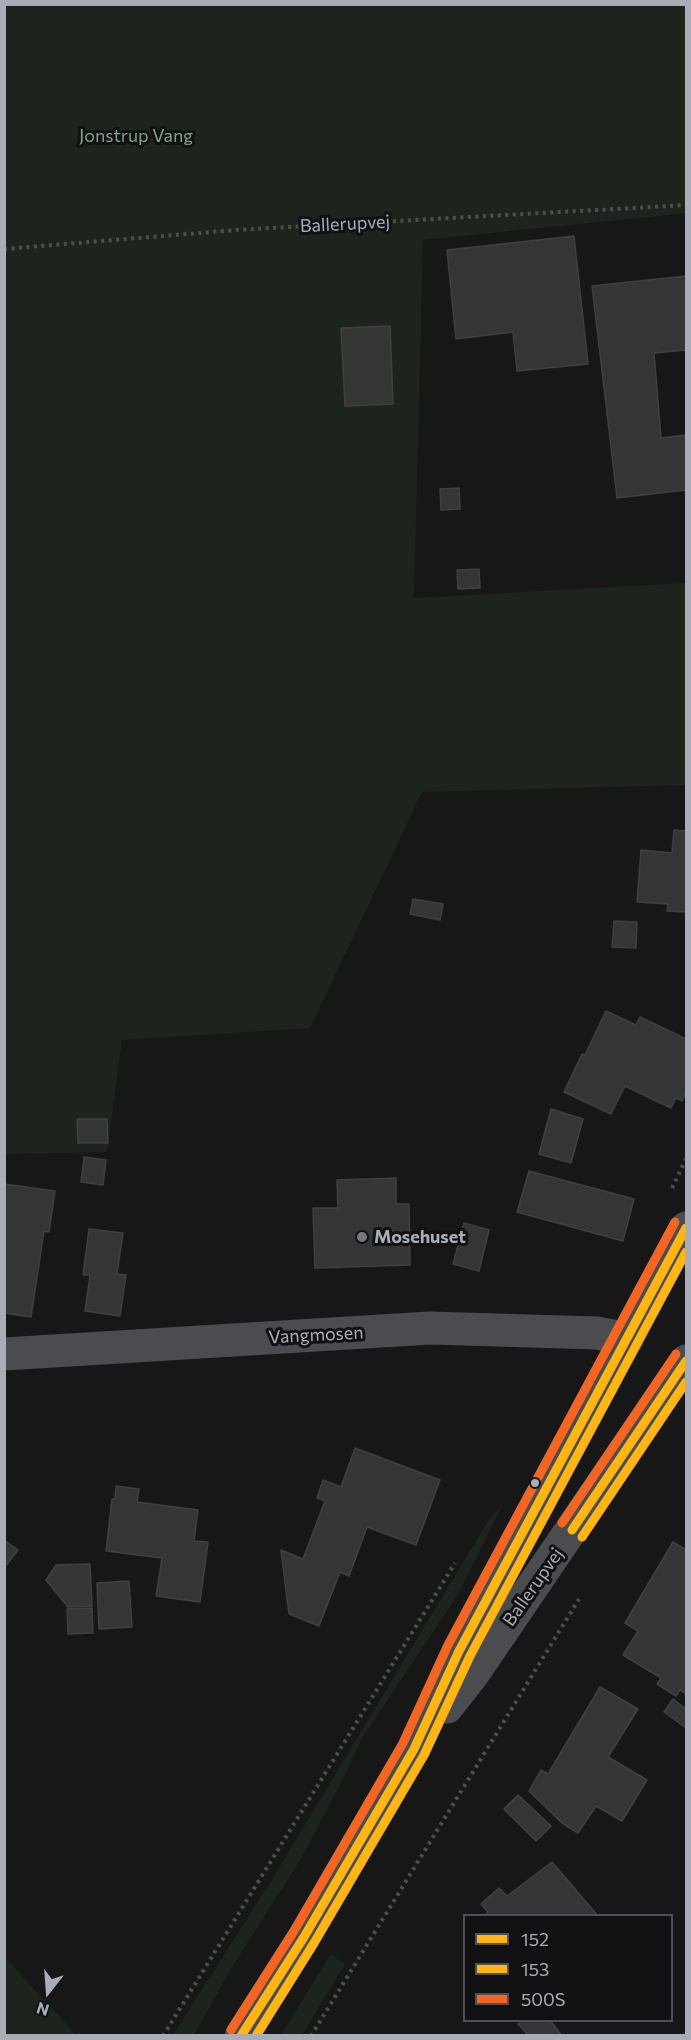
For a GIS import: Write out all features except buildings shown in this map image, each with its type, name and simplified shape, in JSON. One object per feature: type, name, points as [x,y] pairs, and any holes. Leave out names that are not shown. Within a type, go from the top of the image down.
[{"type":"street","name":"Ballerupvej","points":[[241,2036],[304,1937],[414,1749],[459,1651],[687,1228]]},
{"type":"street","name":"Vangmosen","points":[[4,1354],[430,1328],[597,1333],[627,1339]]},
{"type":"street","name":"Ballerupvej","points":[[414,1749],[473,1674],[687,1361]]},
{"type":"path","name":"Ballerupvej","points":[[4,249],[236,230],[687,205]]},
{"type":"path","points":[[311,2036],[585,1590]]},
{"type":"path","points":[[163,2036],[430,1604]]},
{"type":"green space","name":"Jonstrup Vang","points":[[4,5],[686,5],[686,213],[423,240],[414,598],[686,583],[686,785],[422,792],[310,1028],[122,1040],[107,1152],[5,1154]]},
{"type":"green space","points":[[503,1504],[459,1593],[362,1738],[302,1857],[232,1967],[194,2035],[173,2035],[271,1881],[488,1521]]},
{"type":"green space","points":[[331,1954],[345,1964],[302,2035],[281,2035]]},
{"type":"green space","points":[[5,1957],[76,2035],[5,2035]]},
{"type":"transit line","name":"500S","points":[[231,2030],[294,1931],[403,1743],[448,1645],[675,1222]]},
{"type":"transit line","name":"152","points":[[241,2036],[304,1937],[414,1749],[459,1651],[686,1228]]},
{"type":"transit line","name":"153","points":[[256,2036],[314,1943],[424,1755],[470,1656],[686,1252]]},
{"type":"transit line","name":"500S","points":[[562,1523],[676,1354]]},
{"type":"transit line","name":"152","points":[[572,1530],[686,1361]]},
{"type":"transit line","name":"153","points":[[582,1537],[686,1382]]},
{"type":"place","name":"Mosehuset","points":[[362,1237]]}]
